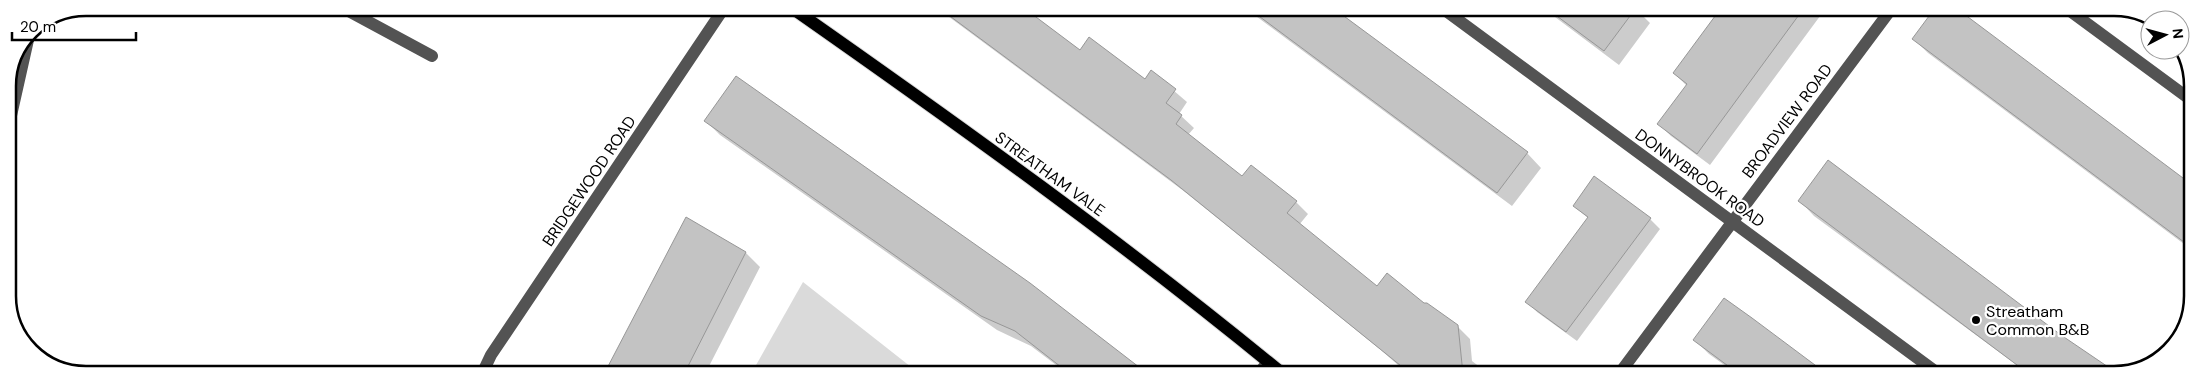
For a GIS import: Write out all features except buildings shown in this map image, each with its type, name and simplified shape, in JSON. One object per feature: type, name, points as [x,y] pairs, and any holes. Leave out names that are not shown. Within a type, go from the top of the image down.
[{"type":"main road","name":"STREATHAM VALE","points":[[803,16],[882,71],[1092,225],[1273,366]]},
{"type":"street","points":[[357,16],[432,56]]},
{"type":"street","name":"BRIDGEWOOD ROAD","points":[[486,366],[491,354],[719,16]]},
{"type":"street","name":"DONNYBROOK ROAD","points":[[1453,16],[1928,366]]},
{"type":"street","name":"BROADVIEW ROAD","points":[[1625,366],[1886,16]]},
{"type":"street","points":[[2077,16],[2184,95]]},
{"type":"street","points":[[16,93],[25,53]]},
{"type":"street","points":[[1265,366],[1268,362]]},
{"type":"shaded area","points":[[803,282],[910,366],[756,366]]},
{"type":"place","name":"Streatham Common B&B","points":[[1976,320]]}]
